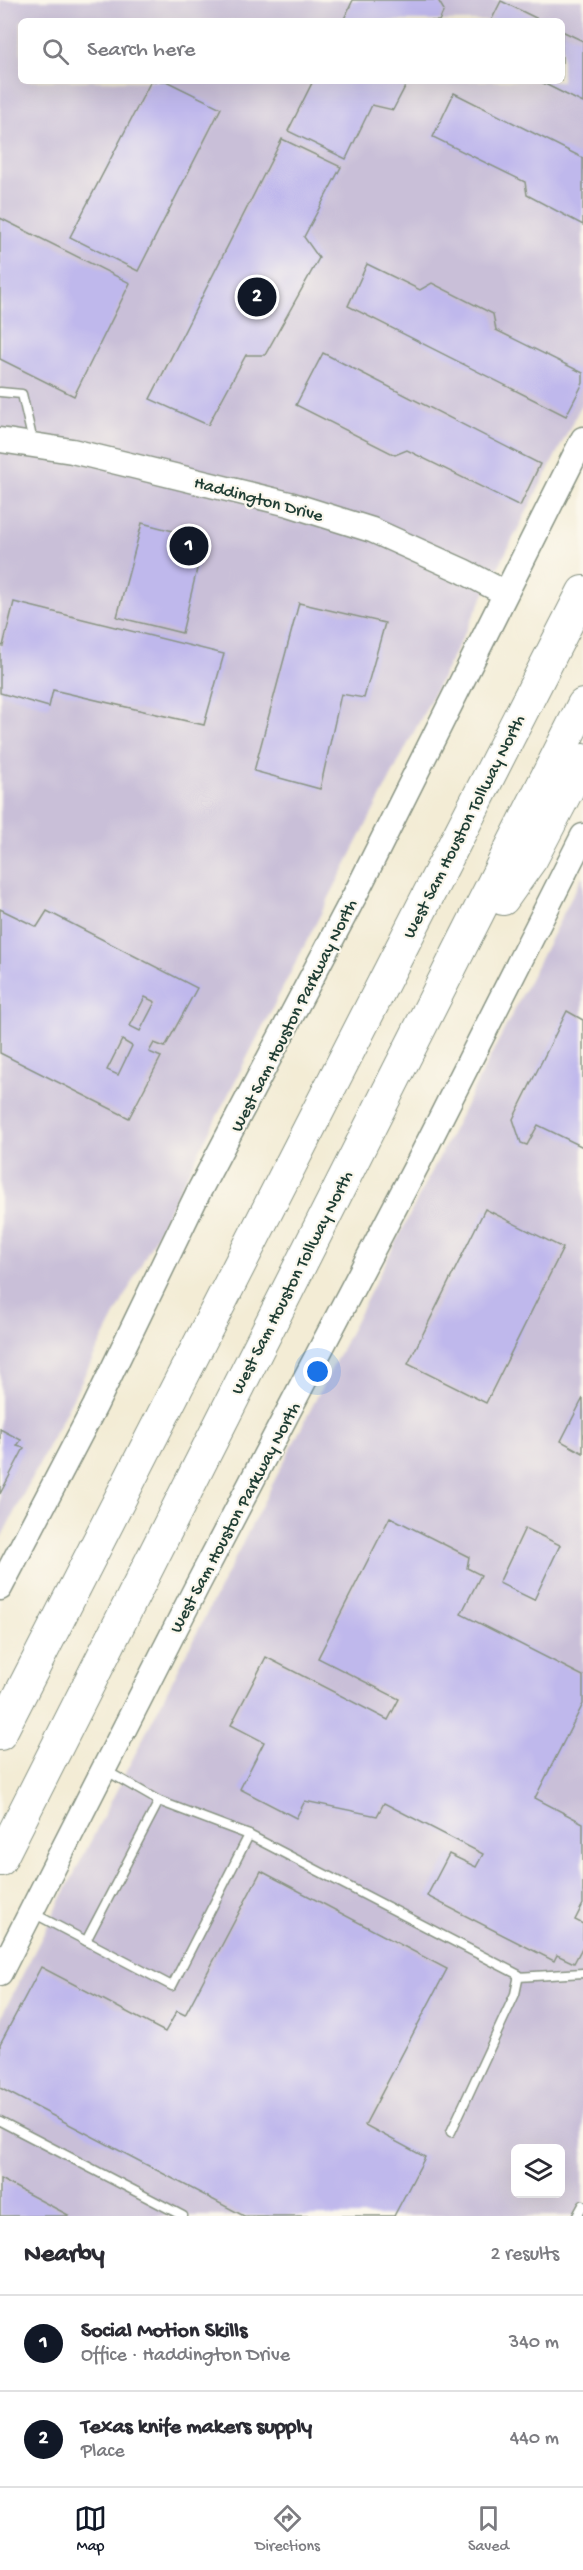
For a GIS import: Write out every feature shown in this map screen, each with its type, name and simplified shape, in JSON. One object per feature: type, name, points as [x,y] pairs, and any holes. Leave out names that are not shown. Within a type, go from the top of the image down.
[{"type":"highway","name":"West Sam Houston Tollway North","points":[[0,1734],[583,592]]},
{"type":"highway","name":"West Sam Houston Tollway North","points":[[0,1860],[583,705]]},
{"type":"highway","points":[[437,993],[532,858],[583,760]]},
{"type":"main road","name":"West Sam Houston Parkway North","points":[[0,1588],[90,1415],[198,1193],[356,893],[583,439]]},
{"type":"main road","name":"Haddington Drive","points":[[0,440],[72,451],[210,484],[341,520],[382,534],[505,593]]},
{"type":"main road","name":"West Sam Houston Parkway North","points":[[0,1973],[419,1161],[583,836]]},
{"type":"lane","points":[[0,392],[21,394],[34,445]]},
{"type":"lane","points":[[104,1770],[159,1801],[249,1835],[519,1975],[515,1994],[451,2132]]},
{"type":"lane","points":[[86,1941],[159,1801]]},
{"type":"lane","points":[[31,1912],[172,1986],[249,1835]]},
{"type":"lane","points":[[518,1977],[583,1973]]},
{"type":"lane","points":[[0,2121],[183,2216]]},
{"type":"lane","points":[[577,2216],[583,2205]]},
{"type":"shaded area","points":[[0,0],[583,0],[583,402],[0,1540]]},
{"type":"shaded area","points":[[583,875],[583,2216],[0,2216],[0,2019]]},
{"type":"building","points":[[353,0],[438,0],[444,10],[440,18],[344,18]]},
{"type":"building","points":[[501,1],[536,18],[492,18]]},
{"type":"building","points":[[565,32],[583,41],[583,103],[545,84],[565,84]]},
{"type":"building","points":[[149,84],[172,84],[221,108],[138,271],[70,237]]},
{"type":"building","points":[[312,84],[406,84],[393,110],[372,105],[346,159],[288,131]]},
{"type":"building","points":[[454,93],[583,158],[583,225],[527,195],[525,182],[433,137]]},
{"type":"building","points":[[282,139],[341,167],[304,237],[319,258],[265,355],[246,355],[208,425],[150,399]]},
{"type":"building","points":[[0,218],[130,283],[74,396],[0,359]]},
{"type":"building","points":[[367,264],[420,290],[432,283],[493,314],[496,330],[583,373],[583,383],[566,416],[348,306]]},
{"type":"building","points":[[323,353],[540,464],[520,506],[407,450],[395,455],[296,405]]},
{"type":"building","points":[[142,523],[204,539],[182,633],[117,617]]},
{"type":"building","points":[[14,602],[224,654],[204,725],[53,690],[49,707],[0,693],[0,645],[3,646]]},
{"type":"building","points":[[299,603],[385,623],[364,698],[341,694],[320,789],[254,771]]},
{"type":"building","points":[[0,909],[37,927],[47,911],[197,988],[165,1047],[154,1043],[149,1052],[161,1057],[129,1118],[0,1053]],"holes":[[[145,997],[155,1002],[140,1031],[130,1026]],[[122,1040],[132,1046],[118,1075],[107,1070]]]},
{"type":"building","points":[[567,1011],[583,1020],[583,1147],[538,1125],[527,1145],[521,1143],[513,1119]]},
{"type":"building","points":[[485,1209],[563,1248],[486,1403],[408,1364]]},
{"type":"building","points":[[583,1398],[583,1453],[561,1441]]},
{"type":"building","points":[[0,1429],[21,1440],[17,1446],[24,1448],[0,1494]]},
{"type":"building","points":[[390,1517],[469,1557],[467,1568],[481,1575],[461,1614],[583,1676],[583,1704],[535,1798],[583,1823],[583,1904],[575,1920],[583,1924],[583,1946],[574,1963],[557,1955],[554,1961],[427,1896],[449,1854],[476,1867],[483,1854],[384,1803],[377,1816],[305,1801],[296,1818],[240,1789],[264,1742],[231,1725],[266,1657],[388,1720],[399,1699],[318,1658]]},
{"type":"building","points":[[525,1528],[560,1545],[534,1600],[499,1583]]},
{"type":"building","points":[[261,1871],[447,1969],[365,2125],[425,2157],[394,2216],[244,2216],[0,2088],[0,2044],[41,1967],[165,2032],[177,2011],[185,2015]]},
{"type":"building","points":[[0,2179],[70,2216],[0,2216]]},
{"type":"place","name":"Texas knife makers supply","points":[[257,297]]},
{"type":"place","name":"Social Motion Skills","points":[[189,546]]}]
